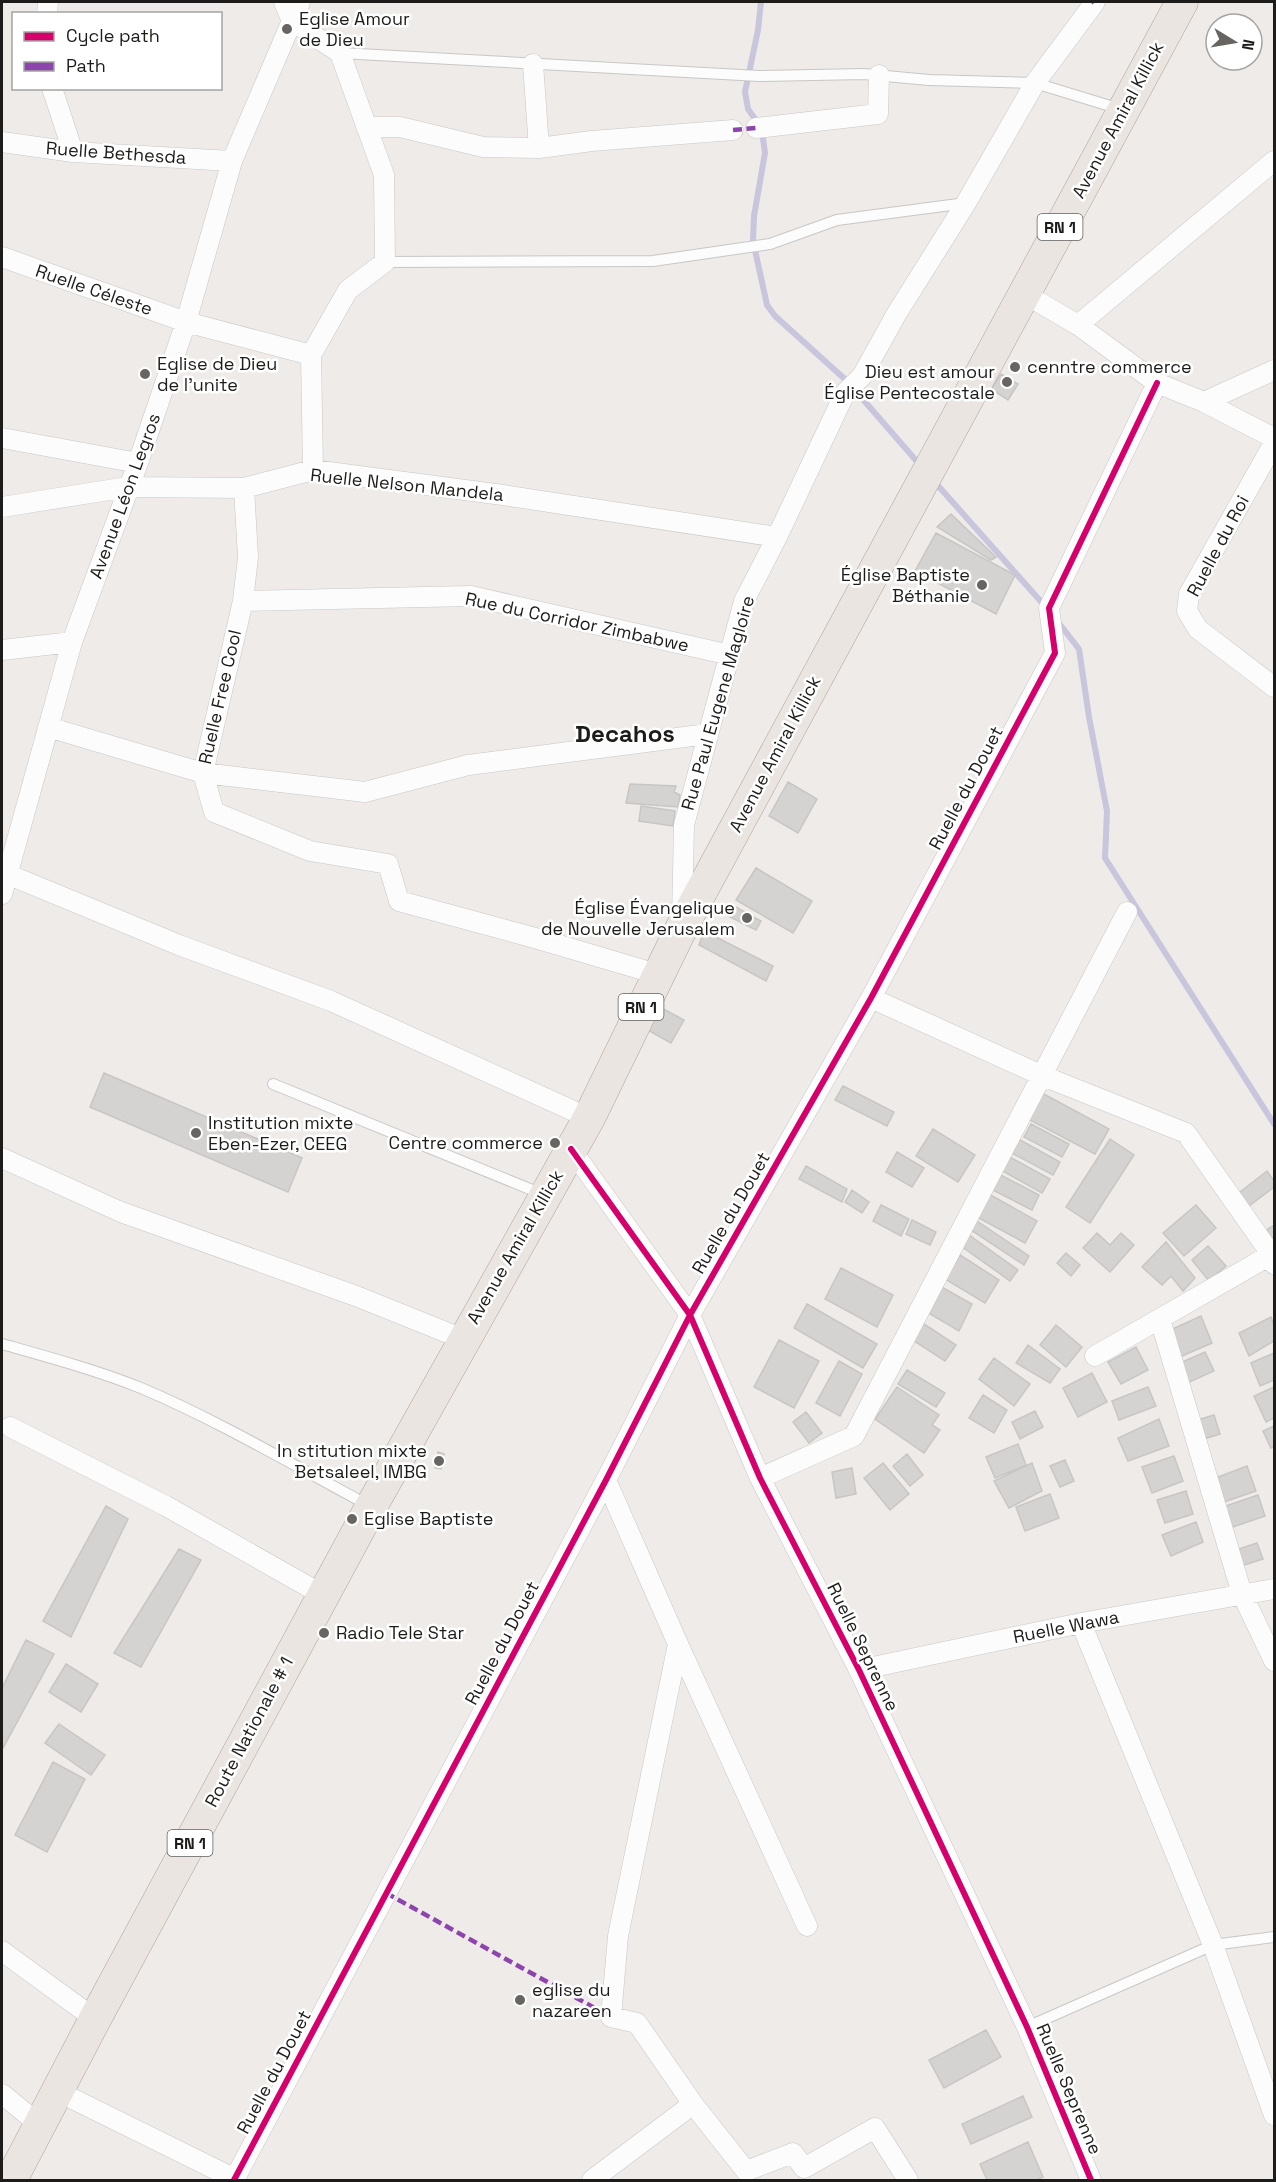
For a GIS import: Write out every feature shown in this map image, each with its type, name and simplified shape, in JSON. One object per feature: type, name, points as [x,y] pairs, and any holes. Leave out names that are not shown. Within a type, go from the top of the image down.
[{"type":"main road","name":"Avenue Amiral Killick","points":[[371,1507],[463,1339],[589,1118],[681,927],[1182,2]]},
{"type":"main road","name":"Route Nationale # 1","points":[[11,2181],[94,2019],[371,1507]]},
{"type":"street","points":[[284,2],[292,21],[340,53],[384,175],[385,262],[348,290],[311,355],[313,470]]},
{"type":"street","name":"Avenue Léon Legros","points":[[2,894],[5,873],[72,642],[138,463],[186,322],[232,160],[300,2]]},
{"type":"street","name":"Rue Paul Eugene Magloire","points":[[681,927],[684,825],[744,601],[845,393],[862,376],[1035,83],[1095,2]]},
{"type":"street","points":[[533,64],[539,148]]},
{"type":"street","points":[[756,128],[878,114],[879,75]]},
{"type":"street","points":[[53,90],[73,152]]},
{"type":"street","points":[[366,127],[400,126],[483,147],[539,148],[592,141],[733,130]]},
{"type":"street","name":"Ruelle Bethesda","points":[[2,142],[73,152],[232,160]]},
{"type":"street","points":[[1078,325],[1275,160]]},
{"type":"street","name":"Ruelle Céleste","points":[[2,257],[186,322],[311,355]]},
{"type":"street","points":[[1025,294],[1078,325],[1157,383],[1204,402],[1275,438]]},
{"type":"street","points":[[1204,402],[1275,370]]},
{"type":"street","name":"Ruelle du Douet","points":[[234,2180],[606,1480],[690,1315],[871,998],[1055,653],[1048,608],[1157,383]]},
{"type":"street","points":[[2,438],[138,463]]},
{"type":"street","name":"Ruelle du Roi","points":[[1275,443],[1189,594],[1187,611],[1198,629],[1275,687]]},
{"type":"street","name":"Ruelle Nelson Mandela","points":[[2,507],[128,488],[244,488],[313,470],[492,493],[777,537]]},
{"type":"street","name":"Ruelle Free Cool","points":[[244,488],[248,557],[243,601],[203,773],[214,812],[310,851],[388,864],[399,901],[657,974]]},
{"type":"street","name":"Rue du Corridor Zimbabwe","points":[[243,601],[471,596],[730,655]]},
{"type":"street","points":[[2,650],[72,642]]},
{"type":"street","points":[[48,727],[203,773],[365,792],[468,765],[708,734]]},
{"type":"street","points":[[5,873],[179,945],[331,1000],[589,1118]]},
{"type":"street","points":[[760,1478],[854,1436],[1127,912]]},
{"type":"street","points":[[871,998],[1043,1076],[1186,1133],[1274,1257],[1095,1356]]},
{"type":"street","name":"Ruelle Seprenne","points":[[571,1149],[690,1315],[760,1478],[859,1670],[1027,2027],[1091,2181]]},
{"type":"street","points":[[2,1158],[121,1212],[356,1296],[463,1339]]},
{"type":"street","points":[[1160,1318],[1242,1594],[1275,1661]]},
{"type":"street","points":[[10,1427],[166,1506],[323,1595]]},
{"type":"street","points":[[606,1480],[807,1926]]},
{"type":"street","name":"Ruelle Wawa","points":[[859,1670],[1081,1623],[1275,1589]]},
{"type":"street","points":[[1081,1623],[1213,1945],[1275,2115]]},
{"type":"street","points":[[678,1644],[618,1936],[611,2017],[638,2023],[739,2176],[792,2153],[807,2174],[875,2128],[908,2181]]},
{"type":"street","points":[[2,1951],[94,2019]]},
{"type":"street","points":[[57,2091],[234,2180]]},
{"type":"street","points":[[2,2094],[40,2124]]},
{"type":"street","points":[[592,2181],[693,2104]]},
{"type":"lane","points":[[340,53],[759,76],[864,74],[929,80],[1035,83],[1124,110]]},
{"type":"lane","points":[[385,262],[653,261],[770,244],[837,220],[966,203]]},
{"type":"lane","points":[[273,1084],[545,1195]]},
{"type":"lane","points":[[2,1344],[68,1363],[140,1388],[223,1427],[371,1507]]},
{"type":"lane","points":[[1027,2027],[1213,1945],[1275,1937]]},
{"type":"building","points":[[1001,374],[1018,384],[1008,400],[991,389]]},
{"type":"building","points":[[951,514],[996,557],[991,560],[937,527]]},
{"type":"building","points":[[936,533],[1015,575],[996,614],[915,571]]},
{"type":"building","points":[[788,782],[817,799],[798,833],[769,816]]},
{"type":"building","points":[[630,784],[676,786],[674,792],[680,795],[678,807],[626,803]]},
{"type":"building","points":[[641,806],[675,811],[673,826],[639,821]]},
{"type":"building","points":[[756,868],[812,901],[793,933],[736,900]]},
{"type":"building","points":[[734,906],[761,921],[756,930],[728,916]]},
{"type":"building","points":[[704,931],[773,966],[766,981],[699,945]]},
{"type":"building","points":[[656,1005],[684,1020],[671,1043],[644,1028]]},
{"type":"building","name":"Institution mixte Eben-Ezer, CEEG","points":[[104,1073],[302,1158],[288,1192],[90,1107]]},
{"type":"building","points":[[843,1086],[894,1112],[887,1126],[835,1100]]},
{"type":"building","points":[[1040,1092],[1109,1129],[1095,1154],[1026,1118]]},
{"type":"building","points":[[1031,1124],[1069,1144],[1062,1157],[1024,1137]]},
{"type":"building","points":[[933,1129],[975,1155],[958,1182],[916,1156]]},
{"type":"building","points":[[1015,1137],[1060,1162],[1053,1175],[1008,1151]]},
{"type":"building","points":[[1110,1139],[1134,1155],[1090,1223],[1066,1207]]},
{"type":"building","points":[[897,1152],[924,1168],[912,1187],[886,1172]]},
{"type":"building","points":[[1006,1155],[1050,1179],[1042,1193],[999,1169]]},
{"type":"building","points":[[806,1166],[847,1189],[842,1202],[799,1179]]},
{"type":"building","points":[[1267,1171],[1274,1181],[1274,1187],[1249,1206],[1239,1193]]},
{"type":"building","points":[[997,1173],[1039,1195],[1032,1210],[989,1188]]},
{"type":"building","points":[[852,1190],[869,1202],[862,1213],[845,1202]]},
{"type":"building","points":[[987,1193],[1037,1221],[1025,1243],[975,1216]]},
{"type":"building","points":[[881,1205],[909,1219],[901,1236],[873,1221]]},
{"type":"building","points":[[1196,1205],[1216,1228],[1184,1256],[1163,1233]]},
{"type":"building","points":[[912,1220],[936,1232],[930,1245],[906,1234]]},
{"type":"building","points":[[977,1221],[1029,1256],[1024,1265],[971,1230]]},
{"type":"building","points":[[1274,1225],[1274,1241],[1271,1244],[1260,1234]]},
{"type":"building","points":[[1097,1233],[1110,1245],[1121,1233],[1134,1245],[1110,1272],[1083,1248]]},
{"type":"building","points":[[969,1235],[1018,1270],[1010,1281],[961,1246]]},
{"type":"building","points":[[1166,1242],[1195,1278],[1183,1291],[1171,1276],[1162,1285],[1142,1267]]},
{"type":"building","points":[[1208,1246],[1226,1266],[1209,1281],[1192,1260]]},
{"type":"building","points":[[1066,1253],[1080,1265],[1071,1276],[1057,1263]]},
{"type":"building","points":[[960,1255],[999,1280],[985,1303],[945,1279]]},
{"type":"building","points":[[841,1268],[893,1295],[877,1327],[825,1299]]},
{"type":"building","points":[[938,1285],[972,1304],[959,1331],[925,1311]]},
{"type":"building","points":[[807,1304],[877,1344],[863,1368],[794,1328]]},
{"type":"building","points":[[1201,1316],[1212,1343],[1173,1360],[1166,1332]]},
{"type":"building","points":[[1271,1317],[1274,1326],[1274,1341],[1249,1356],[1239,1333]]},
{"type":"building","points":[[921,1322],[956,1345],[945,1361],[911,1339]]},
{"type":"building","points":[[1056,1325],[1082,1347],[1066,1367],[1040,1345]]},
{"type":"building","points":[[779,1340],[819,1361],[794,1408],[754,1387]]},
{"type":"building","points":[[1028,1345],[1060,1369],[1050,1383],[1016,1363]]},
{"type":"building","points":[[1136,1347],[1148,1370],[1121,1384],[1108,1362]]},
{"type":"building","points":[[1205,1352],[1214,1371],[1185,1384],[1178,1364]]},
{"type":"building","points":[[1274,1353],[1274,1380],[1260,1386],[1251,1363]]},
{"type":"building","points":[[994,1358],[1030,1384],[1014,1406],[979,1379]]},
{"type":"building","points":[[839,1361],[862,1374],[840,1416],[816,1403]]},
{"type":"building","points":[[907,1370],[945,1393],[936,1407],[898,1384]]},
{"type":"building","points":[[1092,1373],[1107,1402],[1078,1417],[1063,1388]]},
{"type":"building","points":[[897,1387],[939,1415],[932,1425],[940,1430],[924,1453],[875,1419]]},
{"type":"building","points":[[1148,1387],[1156,1406],[1119,1420],[1112,1401]]},
{"type":"building","points":[[1274,1387],[1274,1418],[1266,1422],[1254,1396]]},
{"type":"building","points":[[983,1395],[1007,1410],[994,1433],[969,1418]]},
{"type":"building","points":[[1035,1411],[1043,1427],[1020,1439],[1012,1422]]},
{"type":"building","points":[[806,1412],[822,1433],[809,1443],[793,1422]]},
{"type":"building","points":[[1214,1415],[1220,1434],[1201,1440],[1194,1421]]},
{"type":"building","points":[[1159,1419],[1169,1446],[1128,1461],[1118,1438]]},
{"type":"building","points":[[1274,1426],[1274,1447],[1271,1448],[1263,1431]]},
{"type":"building","points":[[1018,1444],[1026,1465],[995,1478],[986,1457]]},
{"type":"building","name":"In stitution mixte Betsaleel, IMBG","points":[[438,1452],[444,1454],[441,1469],[435,1468]]},
{"type":"building","points":[[907,1454],[923,1475],[910,1486],[893,1466]]},
{"type":"building","points":[[1174,1456],[1183,1481],[1152,1493],[1142,1467]]},
{"type":"building","points":[[1065,1460],[1074,1481],[1060,1487],[1050,1466]]},
{"type":"building","points":[[883,1463],[909,1494],[890,1510],[864,1478]]},
{"type":"building","points":[[1032,1463],[1042,1491],[1009,1508],[994,1481]]},
{"type":"building","points":[[1247,1466],[1256,1491],[1221,1503],[1213,1479]]},
{"type":"building","points":[[852,1468],[856,1494],[836,1498],[832,1472]]},
{"type":"building","points":[[1186,1491],[1193,1514],[1165,1523],[1157,1500]]},
{"type":"building","points":[[1050,1494],[1059,1518],[1025,1531],[1016,1507]]},
{"type":"building","points":[[1258,1495],[1265,1516],[1230,1528],[1223,1507]]},
{"type":"building","points":[[106,1506],[128,1519],[71,1637],[43,1621]]},
{"type":"building","points":[[1196,1522],[1203,1542],[1171,1556],[1162,1535]]},
{"type":"building","points":[[1257,1543],[1263,1559],[1238,1567],[1233,1551]]},
{"type":"building","points":[[179,1549],[201,1560],[141,1667],[114,1653]]},
{"type":"building","points":[[26,1640],[54,1654],[2,1750],[2,1688]]},
{"type":"building","points":[[66,1664],[98,1684],[81,1712],[49,1692]]},
{"type":"building","points":[[59,1724],[105,1755],[91,1775],[45,1743]]},
{"type":"building","points":[[53,1762],[85,1779],[47,1852],[15,1835]]},
{"type":"building","points":[[986,2030],[1001,2057],[944,2088],[929,2060]]},
{"type":"building","points":[[1023,2096],[1032,2117],[971,2144],[962,2124]]},
{"type":"building","points":[[1028,2142],[1043,2177],[1036,2180],[987,2180],[980,2164]]},
{"type":"waterway","points":[[758,123],[748,109],[745,92],[758,30],[761,2]]},
{"type":"waterway","points":[[762,131],[765,153],[754,216],[753,241],[767,305],[775,316],[847,381],[920,465]]},
{"type":"waterway","points":[[933,480],[1044,605]]},
{"type":"waterway","points":[[1058,622],[1079,649],[1107,811],[1105,858],[1274,1124]]},
{"type":"marked path","points":[[733,130],[756,128]]},
{"type":"marked path","points":[[386,1893],[611,2017]]},
{"type":"cycle path","points":[[234,2180],[606,1480],[690,1315],[871,998],[1055,653],[1049,608],[1157,383]]},
{"type":"cycle path","points":[[571,1149],[690,1315],[760,1478],[859,1670],[1027,2027],[1091,2180]]},
{"type":"place","name":"Eglise Amour de Dieu","points":[[287,29]]},
{"type":"place","name":"cenntre commerce","points":[[1015,367]]},
{"type":"place","name":"Eglise de Dieu de l'unite","points":[[145,374]]},
{"type":"place","name":"Dieu est amour Église Pentecostale","points":[[1007,382]]},
{"type":"place","name":"Église Baptiste Béthanie","points":[[982,585]]},
{"type":"place","name":"Église Évangelique de Nouvelle Jerusalem","points":[[747,918]]},
{"type":"place","name":"Institution mixte Eben-Ezer, CEEG","points":[[196,1133]]},
{"type":"place","name":"Centre commerce","points":[[555,1143]]},
{"type":"place","name":"In stitution mixte Betsaleel, IMBG","points":[[439,1461]]},
{"type":"place","name":"Eglise Baptiste","points":[[352,1519]]},
{"type":"place","name":"Radio Tele Star","points":[[324,1633]]},
{"type":"place","name":"eglise du nazareen","points":[[520,2000]]},
{"type":"district","name":"Decahos","points":[[625,734]]}]
